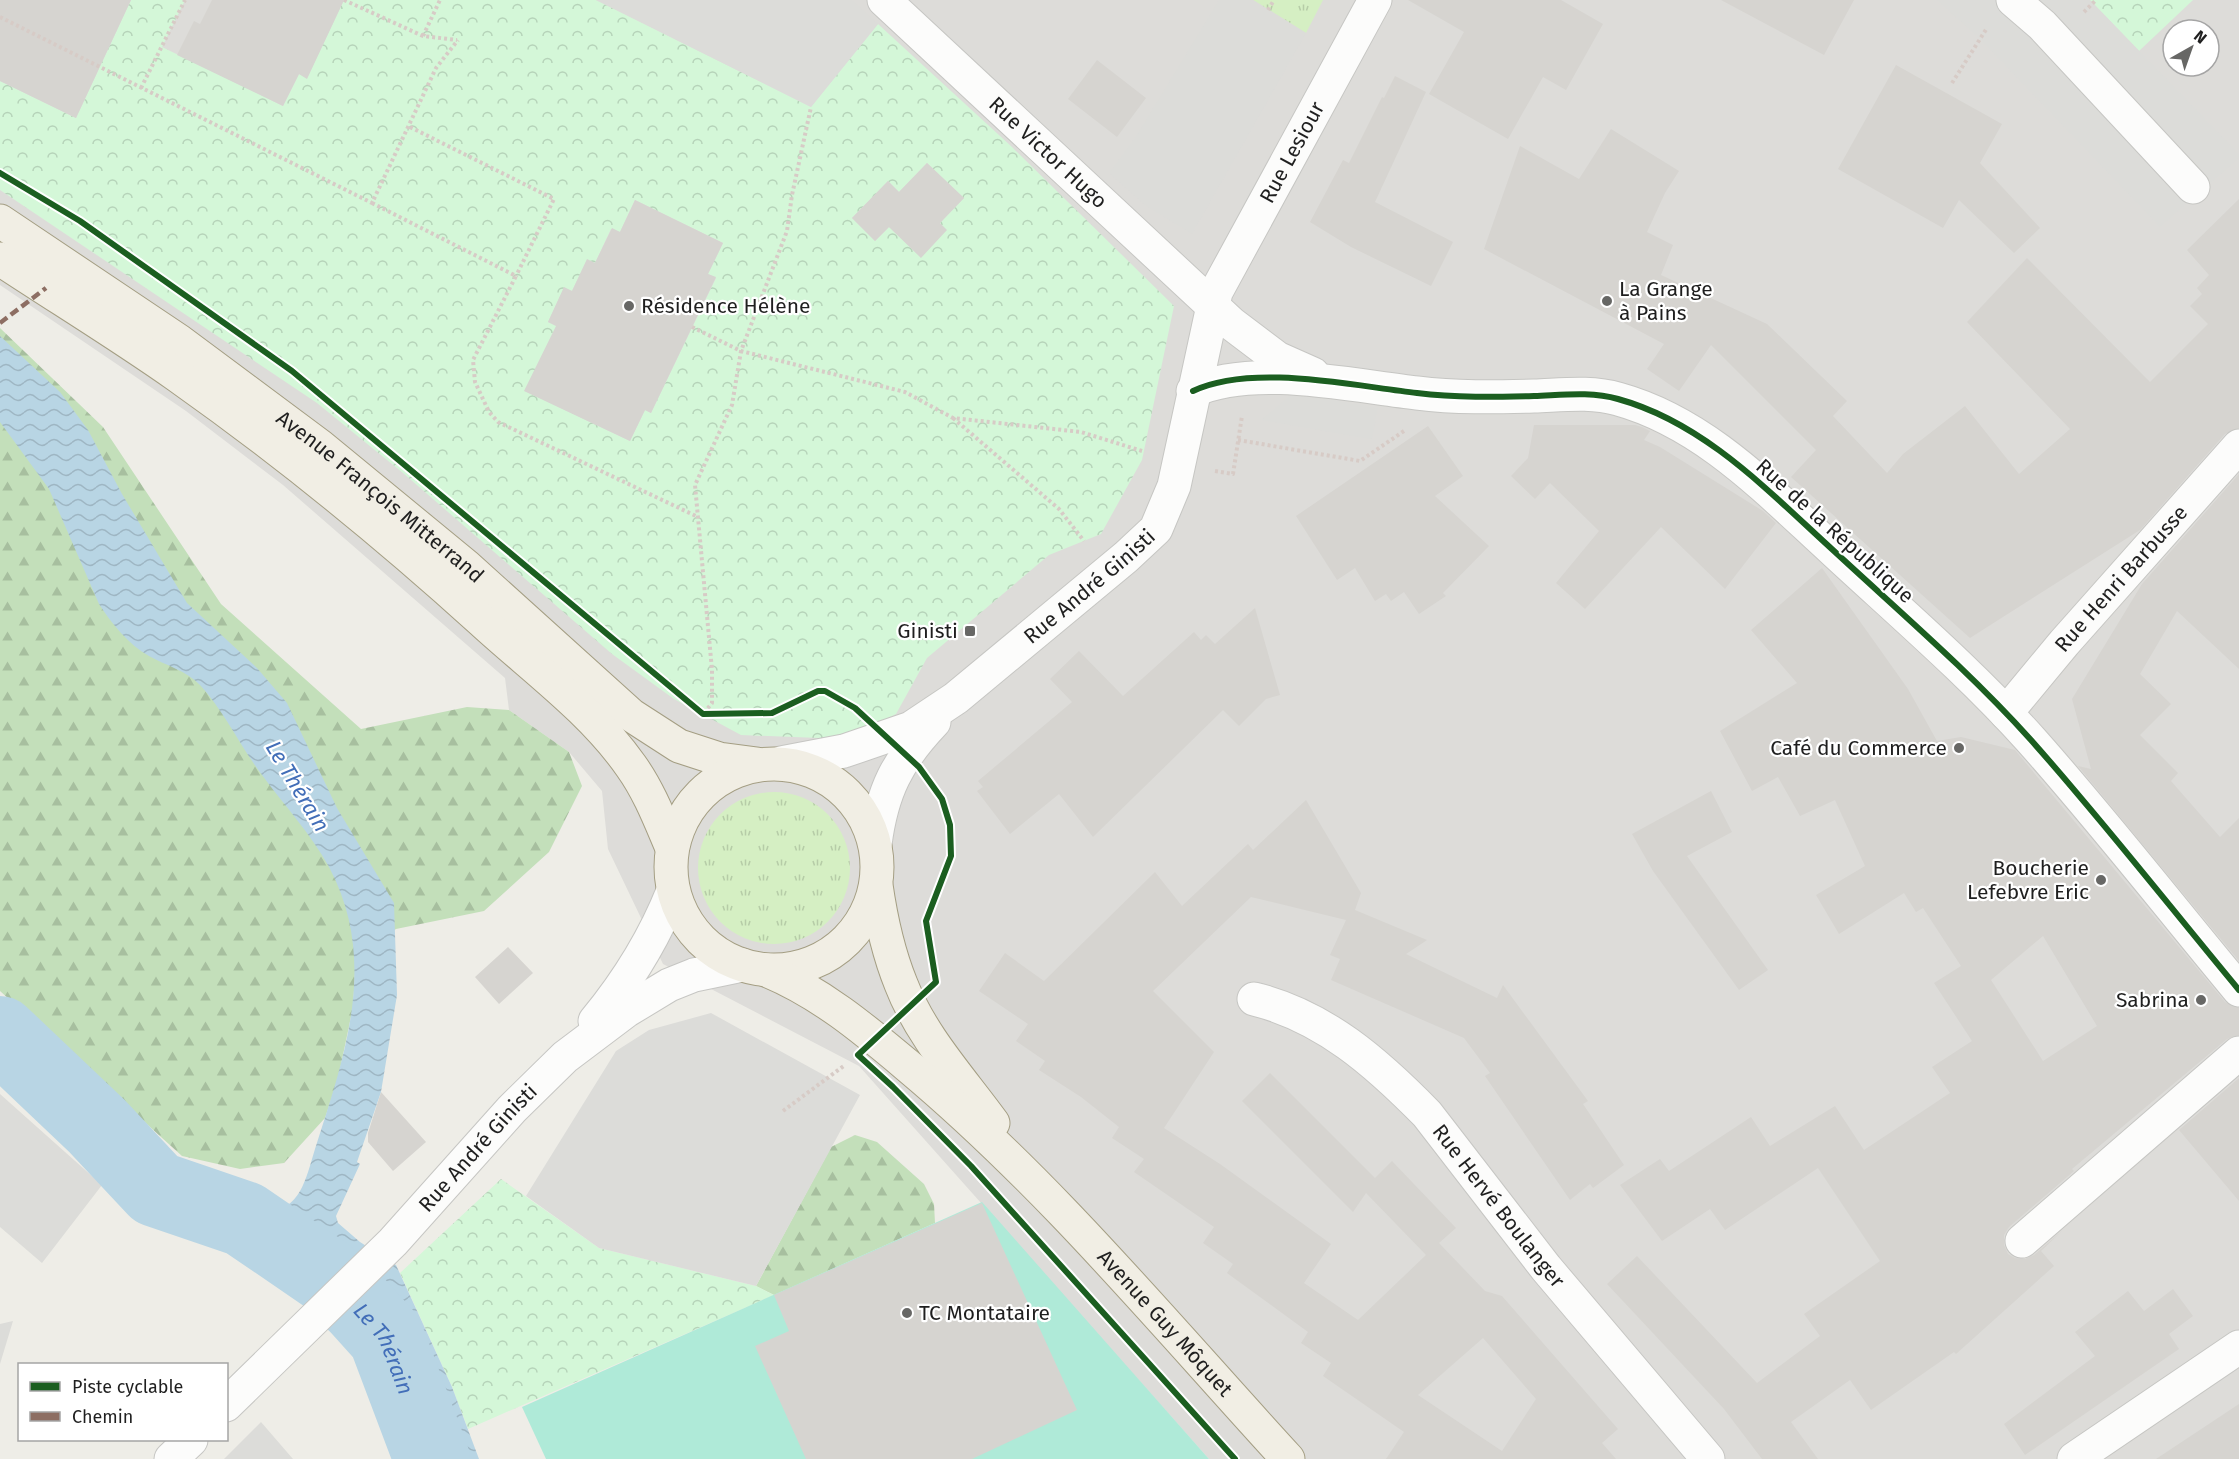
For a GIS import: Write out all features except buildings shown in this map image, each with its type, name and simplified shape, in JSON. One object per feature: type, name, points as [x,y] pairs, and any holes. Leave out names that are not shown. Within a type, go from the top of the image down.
[{"type":"main road","name":"Avenue François Mitterrand","points":[[0,221],[187,347],[320,446],[466,566],[631,715],[679,746],[719,759],[769,764]]},
{"type":"main road","name":"Avenue François Mitterrand","points":[[0,259],[143,352],[226,411],[340,501],[459,601],[572,702],[619,750],[643,785],[672,848]]},
{"type":"main road","points":[[769,764],[823,776],[846,793],[864,816],[875,844],[876,882],[863,918],[838,948],[804,965],[754,968],[715,952],[693,932],[677,906],[670,877],[672,848],[682,818],[701,792],[727,774],[769,764]]},
{"type":"main road","name":"Avenue Guy Môquet","points":[[876,882],[886,943],[911,1005],[940,1051],[1039,1188]]},
{"type":"main road","name":"Avenue Guy Môquet","points":[[754,968],[805,988],[850,1018],[931,1085],[1039,1188],[1288,1459]]},
{"type":"street","name":"Rue Victor Hugo","points":[[884,0],[1212,305]]},
{"type":"street","name":"Rue Lesiour","points":[[1212,305],[1227,269],[1329,89],[1375,0]]},
{"type":"street","points":[[2003,10],[2042,26],[2193,187]]},
{"type":"street","name":"Rue de la République","points":[[1212,305],[1258,345],[1277,358],[1337,383]]},
{"type":"street","name":"Rue André Ginisti","points":[[769,764],[844,751],[888,738],[911,728],[956,698],[1150,535],[1163,517],[1170,500],[1212,305]]},
{"type":"street","name":"Rue de la République","points":[[1193,391],[1217,381],[1248,378],[1337,383],[1447,396],[1566,393],[1604,397],[1639,406],[1665,417],[1711,445],[1756,480],[1939,648],[2006,713],[2048,759],[2239,990]]},
{"type":"street","name":"Rue Henri Barbusse","points":[[2006,713],[2064,643],[2239,446]]},
{"type":"street","name":"Rue André Ginisti","points":[[875,844],[879,816],[891,778],[909,750],[956,698]]},
{"type":"street","name":"Rue André Ginisti","points":[[228,1403],[393,1242],[512,1109],[565,1057],[627,980],[661,923],[673,891]]},
{"type":"street","name":"Rue André Ginisti","points":[[565,1057],[626,1011],[669,985],[694,975],[754,968]]},
{"type":"street","name":"Rue Hervé Boulanger","points":[[1254,999],[1278,1005],[1325,1027],[1345,1041],[1419,1107],[1458,1151],[1546,1268],[1708,1459]]},
{"type":"street","points":[[2022,1241],[2239,1053]]},
{"type":"street","points":[[2074,1459],[2239,1347]]},
{"type":"street","points":[[171,1459],[190,1441]]},
{"type":"path","points":[[141,88],[185,0]]},
{"type":"path","points":[[344,0],[423,36],[458,40],[436,68],[372,203]]},
{"type":"path","points":[[423,36],[440,0]]},
{"type":"path","points":[[1268,10],[1274,0]]},
{"type":"path","points":[[1952,83],[2003,10]]},
{"type":"path","points":[[0,17],[516,276]]},
{"type":"path","points":[[703,714],[712,703],[712,670],[695,485],[732,405],[741,351],[787,231],[792,195],[811,107]]},
{"type":"path","points":[[410,127],[554,199],[472,360],[475,382],[489,412],[498,422],[698,517]]},
{"type":"path","points":[[692,327],[741,351],[905,392],[952,418],[1059,509],[1084,541]]},
{"type":"path","points":[[952,418],[1081,432],[1179,463],[1233,474],[1248,378]]},
{"type":"path","points":[[1238,440],[1360,461],[1408,429]]},
{"type":"path","points":[[783,1111],[848,1062]]},
{"type":"shaded area","points":[[0,0],[2239,0],[2239,1459],[1209,1459],[859,1066],[663,964],[608,849],[602,791],[569,752],[509,710],[505,678],[283,485],[186,411],[0,285]]},
{"type":"shaded area","points":[[596,0],[852,0],[878,24],[811,107]]},
{"type":"shaded area","points":[[1219,0],[1253,0],[1306,33],[1192,234],[1145,205],[1109,173],[1137,135]]},
{"type":"shaded area","points":[[1937,0],[2090,0],[2161,73],[2161,78],[2165,78],[2239,154],[2239,158],[2160,227],[1980,39]]},
{"type":"shaded area","points":[[1293,393],[1378,408],[1372,439],[1261,420]]},
{"type":"shaded area","points":[[711,1013],[860,1095],[756,1286],[599,1248],[526,1196],[616,1051],[649,1030]]},
{"type":"shaded area","points":[[0,1094],[102,1185],[42,1263],[0,1227]]},
{"type":"shaded area","points":[[13,1321],[0,1364],[0,1324]]},
{"type":"shaded area","points":[[261,1422],[293,1459],[224,1459]]},
{"type":"green space","points":[[131,0],[185,0],[162,47],[283,106],[299,74],[307,78],[344,0],[596,0],[811,107],[878,24],[1012,147],[1174,306],[1142,460],[1101,534],[1049,555],[927,658],[896,714],[845,739],[741,735],[674,699],[612,654],[403,473],[317,403],[0,190],[0,81],[76,118]],"holes":[[[927,163],[964,198],[940,223],[921,257],[889,227],[875,241],[852,218],[888,181],[899,192]],[[635,200],[723,243],[708,274],[716,278],[651,413],[645,410],[630,441],[525,391],[563,329],[548,322],[564,288],[572,291],[587,260],[595,263],[611,229],[620,232]]]},
{"type":"green space","points":[[1253,0],[1323,0],[1306,33]]},
{"type":"green space","points":[[2090,0],[2193,0],[2174,18],[2161,18],[2161,30],[2139,51]]},
{"type":"green space","points":[[0,328],[103,427],[221,604],[361,729],[467,707],[509,710],[569,752],[582,786],[549,852],[484,911],[396,929],[356,957],[353,1007],[338,1079],[325,1118],[284,1163],[240,1169],[182,1156],[0,991]]},
{"type":"green space","points":[[774,792],[803,798],[828,814],[844,839],[850,868],[844,897],[828,922],[803,938],[774,944],[745,938],[720,922],[704,897],[698,868],[704,839],[720,814],[745,798]]},
{"type":"green space","points":[[855,1135],[877,1142],[924,1184],[934,1204],[935,1223],[774,1295],[756,1286],[831,1147]]},
{"type":"green space","points":[[501,1179],[599,1248],[756,1286],[774,1295],[468,1429],[452,1387],[400,1273]]},
{"type":"green space","points":[[982,1202],[1209,1459],[546,1459],[522,1407]]},
{"type":"water","points":[[0,336],[60,392],[88,430],[122,494],[187,603],[257,668],[287,703],[337,808],[394,903],[397,995],[381,1092],[357,1162],[360,1164],[336,1216],[338,1223],[360,1242],[396,1265],[452,1387],[479,1459],[414,1459],[391,1386],[372,1348],[306,1295],[240,1226],[249,1208],[265,1211],[289,1205],[302,1187],[307,1175],[337,1078],[352,1008],[354,973],[352,938],[344,902],[322,855],[254,764],[209,695],[188,676],[134,646],[99,604],[49,489],[0,422]]},
{"type":"water","points":[[0,1016],[122,1123],[166,1175],[184,1186],[240,1205],[230,1222],[162,1201],[141,1188],[93,1136],[0,1051]]},
{"type":"waterway","name":"Le Thérain","points":[[0,1034],[97,1126],[156,1189],[244,1219],[326,1275],[359,1307],[386,1337],[432,1459]]},
{"type":"marked path","points":[[0,323],[46,288]]},
{"type":"cycle path","points":[[0,173],[80,221],[292,371],[703,714],[772,713],[818,691],[825,691],[855,708],[919,767],[942,799],[950,825],[951,856],[926,921],[936,982],[858,1055],[971,1166],[1235,1459]]},
{"type":"cycle path","points":[[1193,391],[1217,383],[1273,377],[1446,396],[1587,394],[1618,399],[1650,410],[1679,425],[1707,442],[1760,483],[1984,690],[2084,802],[2239,990]]},
{"type":"place","name":"La Grange à Pains","points":[[1607,301]]},
{"type":"place","name":"Résidence Hélène","points":[[629,306]]},
{"type":"place","name":"Ginisti","points":[[970,631]]},
{"type":"place","name":"Café du Commerce","points":[[1959,748]]},
{"type":"place","name":"Boucherie Lefebvre Eric","points":[[2101,880]]},
{"type":"place","name":"Sabrina","points":[[2201,1000]]},
{"type":"place","name":"TC Montataire","points":[[907,1313]]}]
